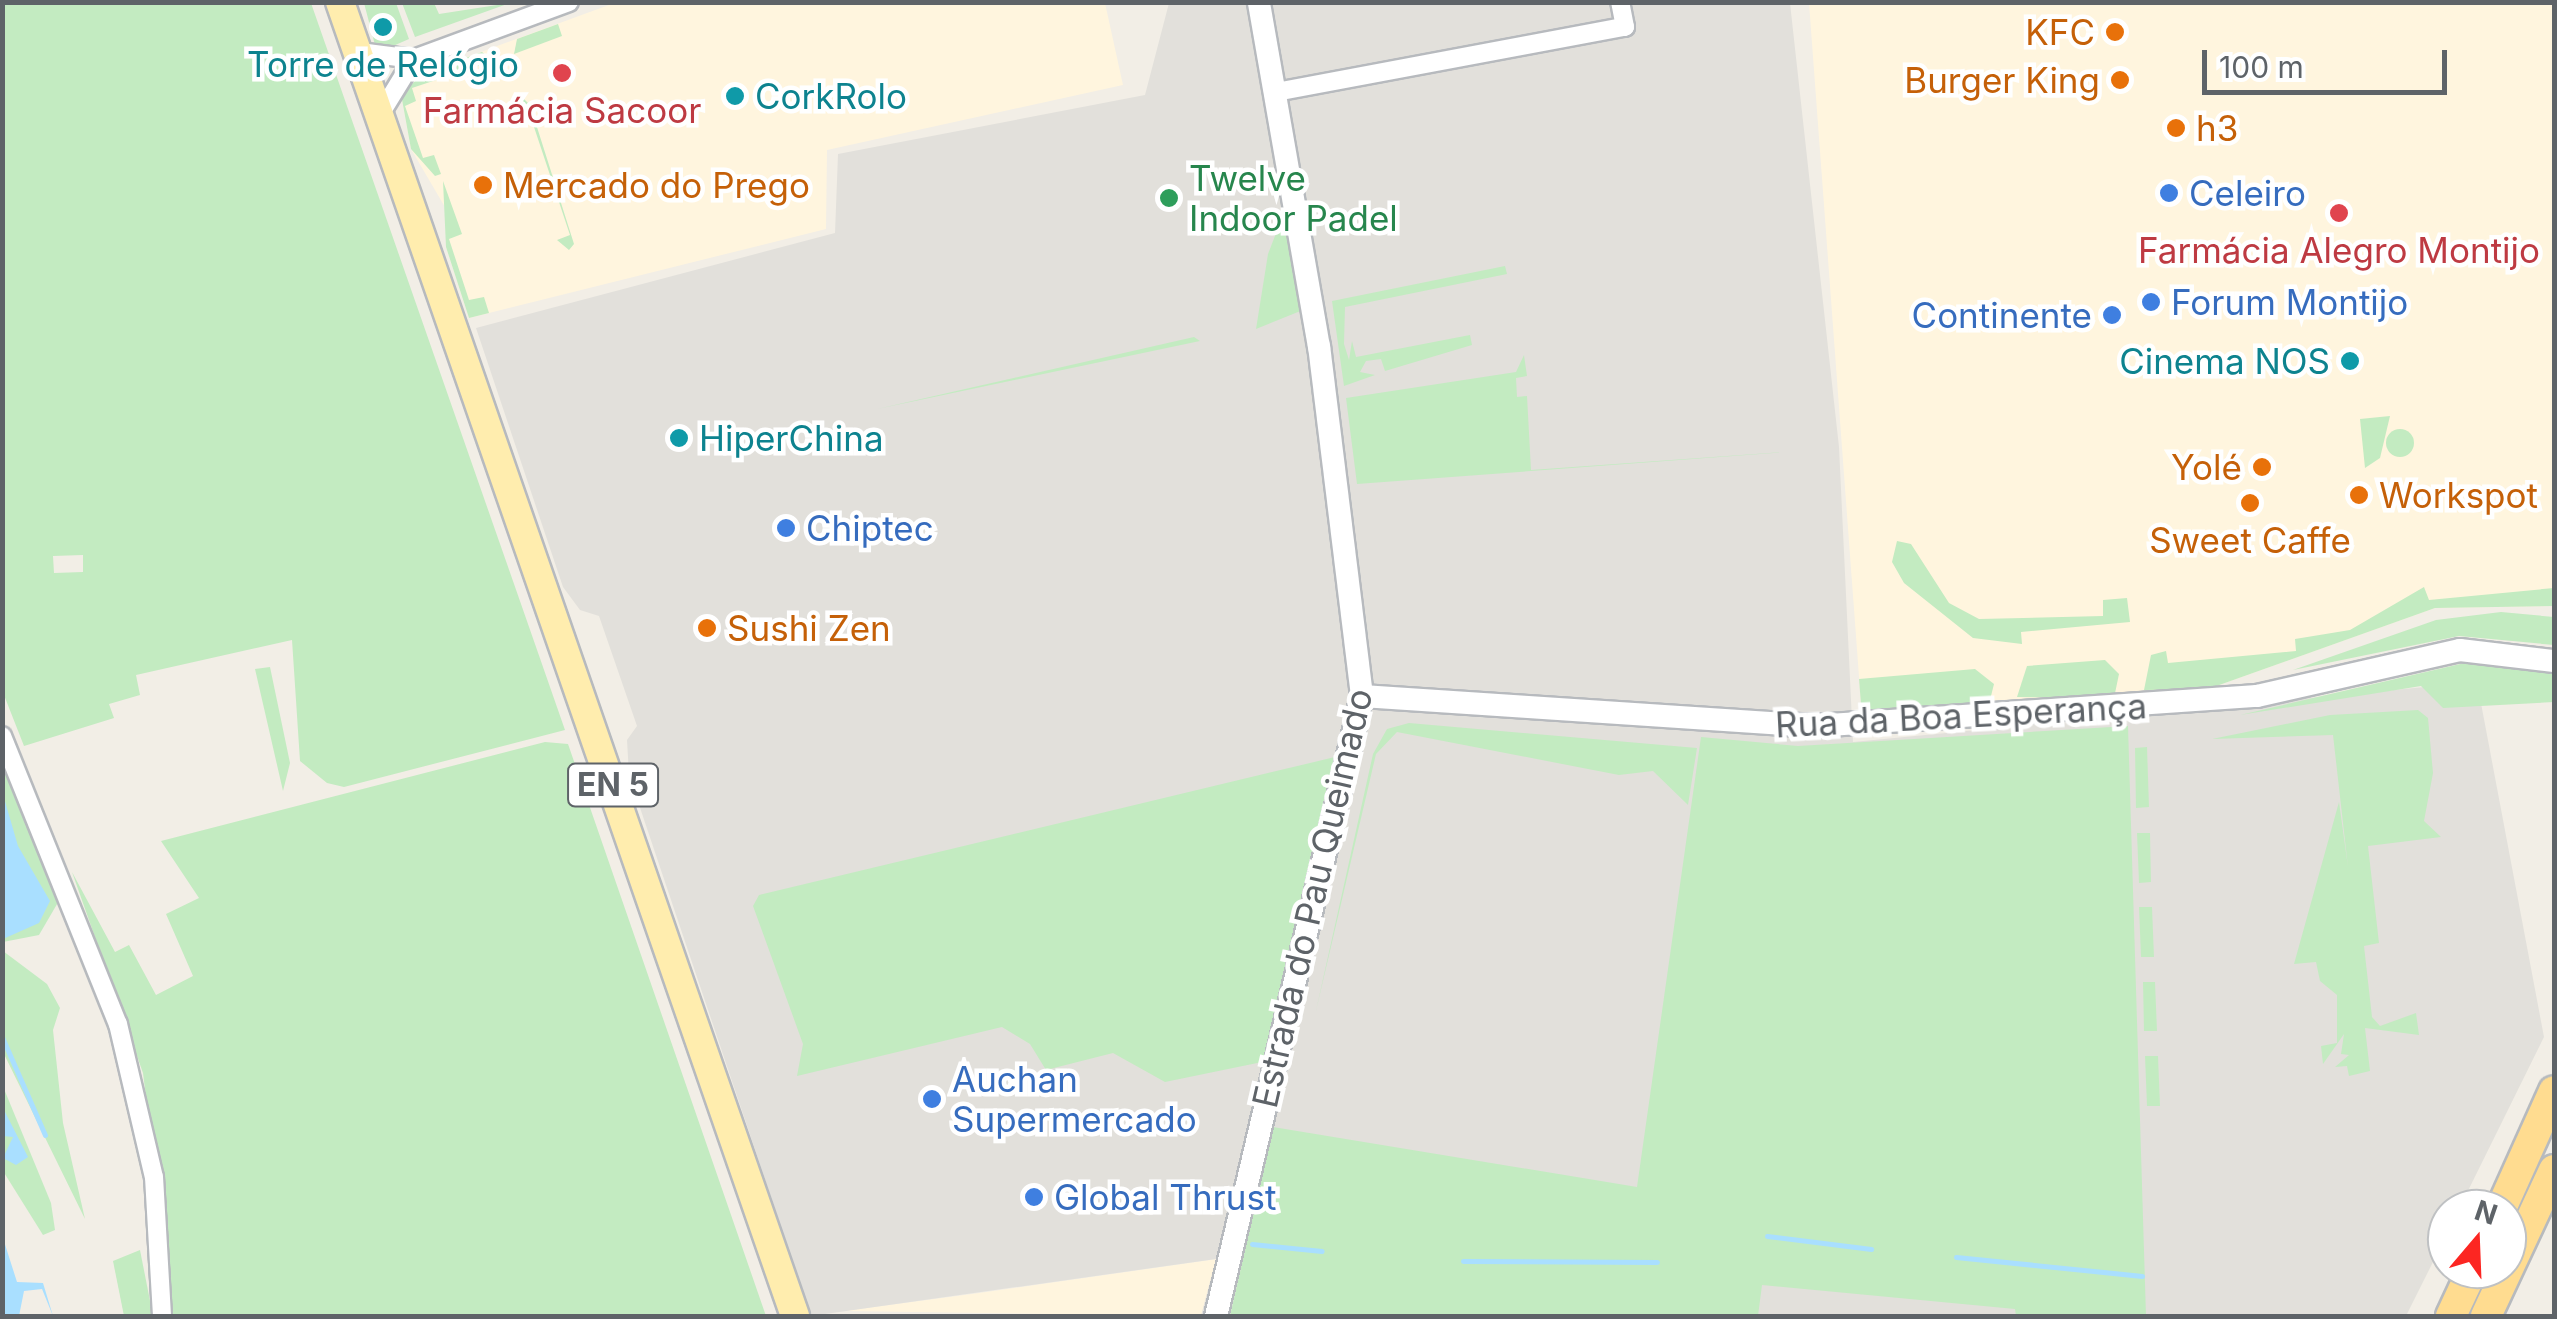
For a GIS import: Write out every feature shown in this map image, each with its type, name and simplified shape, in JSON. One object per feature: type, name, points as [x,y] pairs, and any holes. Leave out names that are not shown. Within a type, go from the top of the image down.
[{"type":"highway","points":[[2510,1189],[2554,1090]]},
{"type":"highway","points":[[2486,1316],[2554,1170]]},
{"type":"highway","points":[[2451,1316],[2464,1289]]},
{"type":"main road","name":"EN 5","points":[[340,2],[369,67]]},
{"type":"main road","name":"EN 5","points":[[358,2],[369,67],[382,111],[795,1316]]},
{"type":"street","points":[[369,67],[414,59],[569,2]]},
{"type":"street","name":"Estrada do Pau Queimado","points":[[1216,1316],[1362,696],[1276,92],[1259,2]]},
{"type":"street","points":[[1276,92],[1625,27],[1620,2]]},
{"type":"street","points":[[382,111],[414,59]]},
{"type":"street","name":"Rua da Boa Esperança","points":[[1362,696],[1816,726],[2256,696],[2460,650],[2554,660]]},
{"type":"street","points":[[2,736],[118,1024],[154,1177],[162,1316]]},
{"type":"shaded area","points":[[617,2],[1105,3],[1123,85],[827,150],[826,229],[469,318],[446,247],[449,214],[411,149],[401,94],[424,73]]},
{"type":"shaded area","points":[[1169,3],[1790,3],[1839,447],[1853,742],[2477,682],[2544,1037],[2469,1189],[2427,1189],[2427,1274],[2406,1316],[1201,1316],[1216,1259],[811,1316],[629,775],[627,740],[637,726],[599,616],[580,610],[563,587],[476,328],[835,233],[838,154],[1145,95]]},
{"type":"shaded area","points":[[1809,3],[2554,3],[2554,606],[2435,608],[2208,689],[1862,717]]},
{"type":"shaded area","points":[[1217,1259],[1201,1316],[844,1311],[972,1294]]},
{"type":"green space","points":[[3,2],[311,3],[565,730],[344,787],[327,783],[300,761],[292,640],[136,675],[140,695],[109,704],[114,718],[24,746],[2,690]],"holes":[[[83,555],[83,572],[54,573],[53,556]]]},
{"type":"green space","points":[[364,3],[396,3],[409,39],[393,46],[395,55],[375,45]]},
{"type":"green space","points":[[402,3],[434,3],[439,14],[510,3],[415,37]]},
{"type":"green space","points":[[558,24],[562,36],[514,54],[517,39]]},
{"type":"green space","points":[[482,52],[493,61],[412,88],[416,101],[405,106],[423,158],[434,155],[441,174],[435,176],[411,149],[401,94],[424,73]]},
{"type":"green space","points":[[523,98],[530,105],[574,244],[569,250],[557,240],[570,235],[527,106],[513,106]]},
{"type":"green space","points":[[443,181],[462,234],[449,239],[469,300],[484,297],[489,313],[469,318],[446,247]]},
{"type":"green space","points":[[1282,218],[1303,310],[1256,329],[1268,254]]},
{"type":"green space","points":[[1505,266],[1507,274],[1345,307],[1344,344],[1349,360],[1352,341],[1356,357],[1470,335],[1472,345],[1385,371],[1381,359],[1366,361],[1360,372],[1375,375],[1344,386],[1332,301]]},
{"type":"green space","points":[[1194,337],[1200,341],[877,409]]},
{"type":"green space","points":[[1524,355],[1527,376],[1516,378],[1517,397],[1527,396],[1531,470],[1840,448],[1357,484],[1346,398],[1516,372]]},
{"type":"green space","points":[[2390,416],[2380,458],[2365,468],[2360,419]]},
{"type":"green space","points":[[2400,429],[2410,433],[2414,443],[2410,453],[2400,457],[2390,453],[2386,443],[2390,433]]},
{"type":"green space","points":[[1897,541],[1911,544],[1949,603],[1979,619],[2103,616],[2103,600],[2127,598],[2130,622],[2021,632],[2022,644],[1973,638],[1904,583],[1892,562]]},
{"type":"green space","points":[[2424,587],[2429,600],[2554,588],[2554,606],[2435,608],[2208,689],[2144,690],[2151,655],[2166,651],[2168,663],[2296,651],[2295,639],[2350,630]]},
{"type":"green space","points":[[2501,612],[2554,617],[2554,645],[2459,636],[2293,670],[2436,620]]},
{"type":"green space","points":[[2105,660],[2119,674],[2114,698],[2017,697],[2027,666]]},
{"type":"green space","points":[[2469,662],[2554,673],[2554,702],[2443,708],[2421,686],[2240,715]]},
{"type":"green space","points":[[270,667],[290,763],[283,791],[255,669]]},
{"type":"green space","points":[[1975,669],[1994,684],[1989,704],[1862,717],[1859,679]]},
{"type":"green space","points":[[2418,710],[2428,718],[2433,773],[2424,821],[2441,837],[2368,846],[2379,943],[2364,946],[2372,1017],[2380,1026],[2416,1013],[2419,1035],[2365,1028],[2370,1071],[2349,1076],[2347,1066],[2335,1067],[2349,1055],[2341,1054],[2344,1034],[2323,1064],[2321,1046],[2337,1043],[2337,995],[2320,981],[2316,962],[2294,964],[2339,802],[2348,867],[2333,735],[2212,739],[2330,715]]},
{"type":"green space","points":[[1409,723],[1697,748],[1688,805],[1653,771],[1619,775],[1397,732],[1376,754],[1315,1015],[1373,754],[1387,729]]},
{"type":"green space","points":[[2128,726],[2146,1316],[2016,1316],[2015,1309],[1762,1285],[1758,1316],[1230,1316],[1273,1127],[1637,1187],[1701,737],[1798,746]]},
{"type":"green space","points":[[545,742],[568,744],[766,1316],[173,1316],[143,1073],[72,872],[115,952],[129,945],[156,995],[193,976],[166,914],[199,898],[161,841]]},
{"type":"green space","points":[[2147,747],[2149,807],[2136,808],[2135,748]]},
{"type":"green space","points":[[2,750],[60,899],[39,935],[3,942]]},
{"type":"green space","points":[[1335,757],[1267,1061],[1165,1082],[1113,1053],[1046,1070],[1030,1044],[1002,1027],[797,1076],[803,1044],[753,906],[759,895]]},
{"type":"green space","points":[[2137,833],[2150,833],[2151,882],[2139,883]]},
{"type":"green space","points":[[2139,907],[2152,907],[2154,957],[2141,957]]},
{"type":"green space","points":[[3,951],[47,984],[60,1008],[53,1030],[63,1123],[85,1219],[3,1052]]},
{"type":"green space","points":[[2143,982],[2155,982],[2157,1031],[2144,1031]]},
{"type":"green space","points":[[2145,1056],[2158,1056],[2160,1106],[2147,1106]]},
{"type":"green space","points":[[2,1084],[51,1203],[55,1230],[43,1235],[3,1171]]},
{"type":"green space","points":[[140,1250],[153,1316],[124,1316],[113,1261]]},
{"type":"water","points":[[2,791],[18,846],[50,901],[39,923],[3,939]]},
{"type":"water","points":[[3,1108],[28,1157],[16,1165],[3,1158],[13,1137],[3,1136]]},
{"type":"water","points":[[2,1235],[17,1282],[43,1283],[53,1316],[42,1289],[24,1291],[19,1316],[3,1316]]},
{"type":"waterway","points":[[2,1037],[45,1135]]},
{"type":"waterway","points":[[1767,1236],[1871,1249]]},
{"type":"waterway","points":[[1252,1244],[1322,1251]]},
{"type":"waterway","points":[[1956,1257],[2142,1276]]},
{"type":"waterway","points":[[1463,1261],[1657,1262]]},
{"type":"place","name":"Torre de Relógio","points":[[383,27]]},
{"type":"place","name":"KFC","points":[[2115,32]]},
{"type":"place","name":"Farmácia Sacoor","points":[[562,73]]},
{"type":"place","name":"Burger King","points":[[2120,80]]},
{"type":"place","name":"CorkRolo","points":[[735,96]]},
{"type":"place","name":"h3","points":[[2176,128]]},
{"type":"place","name":"Mercado do Prego","points":[[483,185]]},
{"type":"place","name":"Celeiro","points":[[2169,193]]},
{"type":"place","name":"Twelve Indoor Padel","points":[[1169,198]]},
{"type":"place","name":"Farmácia Alegro Montijo","points":[[2339,213]]},
{"type":"place","name":"Forum Montijo","points":[[2151,302]]},
{"type":"place","name":"Continente","points":[[2112,315]]},
{"type":"place","name":"Cinema NOS","points":[[2350,361]]},
{"type":"place","name":"HiperChina","points":[[679,438]]},
{"type":"place","name":"Yolé","points":[[2262,467]]},
{"type":"place","name":"Workspot","points":[[2359,495]]},
{"type":"place","name":"Sweet Caffe","points":[[2250,503]]},
{"type":"place","name":"Chiptec","points":[[786,528]]},
{"type":"place","name":"Sushi Zen","points":[[707,628]]},
{"type":"place","name":"Auchan Supermercado","points":[[932,1099]]},
{"type":"place","name":"Global Thrust","points":[[1034,1197]]}]
